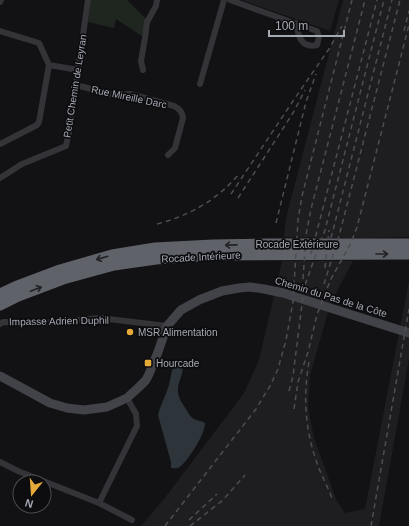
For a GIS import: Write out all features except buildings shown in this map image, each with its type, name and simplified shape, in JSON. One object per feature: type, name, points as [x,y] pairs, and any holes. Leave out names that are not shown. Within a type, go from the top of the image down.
[{"type":"highway","name":"Rocade Extérieure","points":[[0,294],[15,286],[60,270],[112,255],[155,248],[213,245],[268,249]]},
{"type":"highway","name":"Rocade Intérieure","points":[[0,305],[18,296],[63,279],[114,265],[163,258],[268,249],[408,249]]},
{"type":"street","name":"Petit Chemin de Leyran","points":[[0,178],[22,164],[66,146],[88,0]]},
{"type":"street","points":[[143,70],[141,61],[147,22],[156,6],[157,0]]},
{"type":"street","points":[[200,84],[224,0]]},
{"type":"street","points":[[230,0],[296,23]]},
{"type":"street","points":[[0,31],[39,43],[49,64],[39,122],[27,131],[0,144]]},
{"type":"street","points":[[49,64],[78,70]]},
{"type":"street","name":"Rue Mireille Darc","points":[[76,85],[114,95],[130,94],[178,108],[182,113],[183,118],[175,148],[168,155]]},
{"type":"street","name":"Chemin du Pas de la Côte","points":[[0,376],[50,403],[67,408],[84,410],[107,407],[127,398],[139,387],[149,374],[167,326],[180,310],[199,300],[222,291],[239,288],[250,287],[283,293],[400,330]]},
{"type":"street","name":"Impasse Adrien Duphil","points":[[0,324],[3,322],[42,323],[100,318],[167,326]]},
{"type":"street","points":[[99,503],[137,426],[136,414],[127,398]]},
{"type":"street","points":[[0,462],[18,471],[99,503],[132,520]]},
{"type":"shaded area","points":[[91,0],[127,0],[146,19],[142,36],[116,19],[114,28],[88,22]]},
{"type":"shaded area","points":[[241,0],[339,0],[330,31]]},
{"type":"shaded area","points":[[343,0],[409,0],[409,237],[284,237],[286,218]]},
{"type":"shaded area","points":[[282,261],[353,261],[331,302],[310,375],[308,407],[314,438],[336,499],[345,513],[365,509],[409,281],[409,359],[379,526],[141,526],[164,499],[244,393],[259,360]]},
{"type":"shaded area","points":[[180,362],[183,368],[178,386],[179,397],[191,417],[205,424],[201,436],[185,462],[178,468],[171,468],[171,462],[158,415],[175,363]]},
{"type":"railway","points":[[165,526],[256,409],[278,369],[286,340],[293,302],[298,220],[302,196],[352,0]]},
{"type":"railway","points":[[303,279],[306,235],[311,209],[365,0]]},
{"type":"railway","points":[[311,254],[377,0]]},
{"type":"railway","points":[[289,391],[293,376],[304,288],[325,230],[384,0]]},
{"type":"railway","points":[[331,238],[392,0]]},
{"type":"railway","points":[[324,284],[339,236],[400,0]]},
{"type":"railway","points":[[404,31],[409,11]]},
{"type":"railway","points":[[294,409],[298,382],[308,352],[317,315],[332,277],[351,243],[357,227],[409,25]]},
{"type":"railway","points":[[231,194],[329,49],[342,26]]},
{"type":"railway","points":[[276,223],[306,102],[316,74]]},
{"type":"railway","points":[[238,198],[293,113],[305,90]]},
{"type":"railway","points":[[157,224],[181,216],[213,199],[240,173]]},
{"type":"railway","points":[[325,268],[329,230]]},
{"type":"railway","points":[[371,526],[409,309]]},
{"type":"railway","points":[[309,362],[306,387],[306,412],[309,436],[318,465],[332,498]]},
{"type":"railway","points":[[190,526],[223,500],[245,475]]},
{"type":"railway","points":[[189,520],[217,494]]},
{"type":"place","name":"MSR Alimentation","points":[[130,332]]},
{"type":"place","name":"Hourcade","points":[[148,363]]}]
